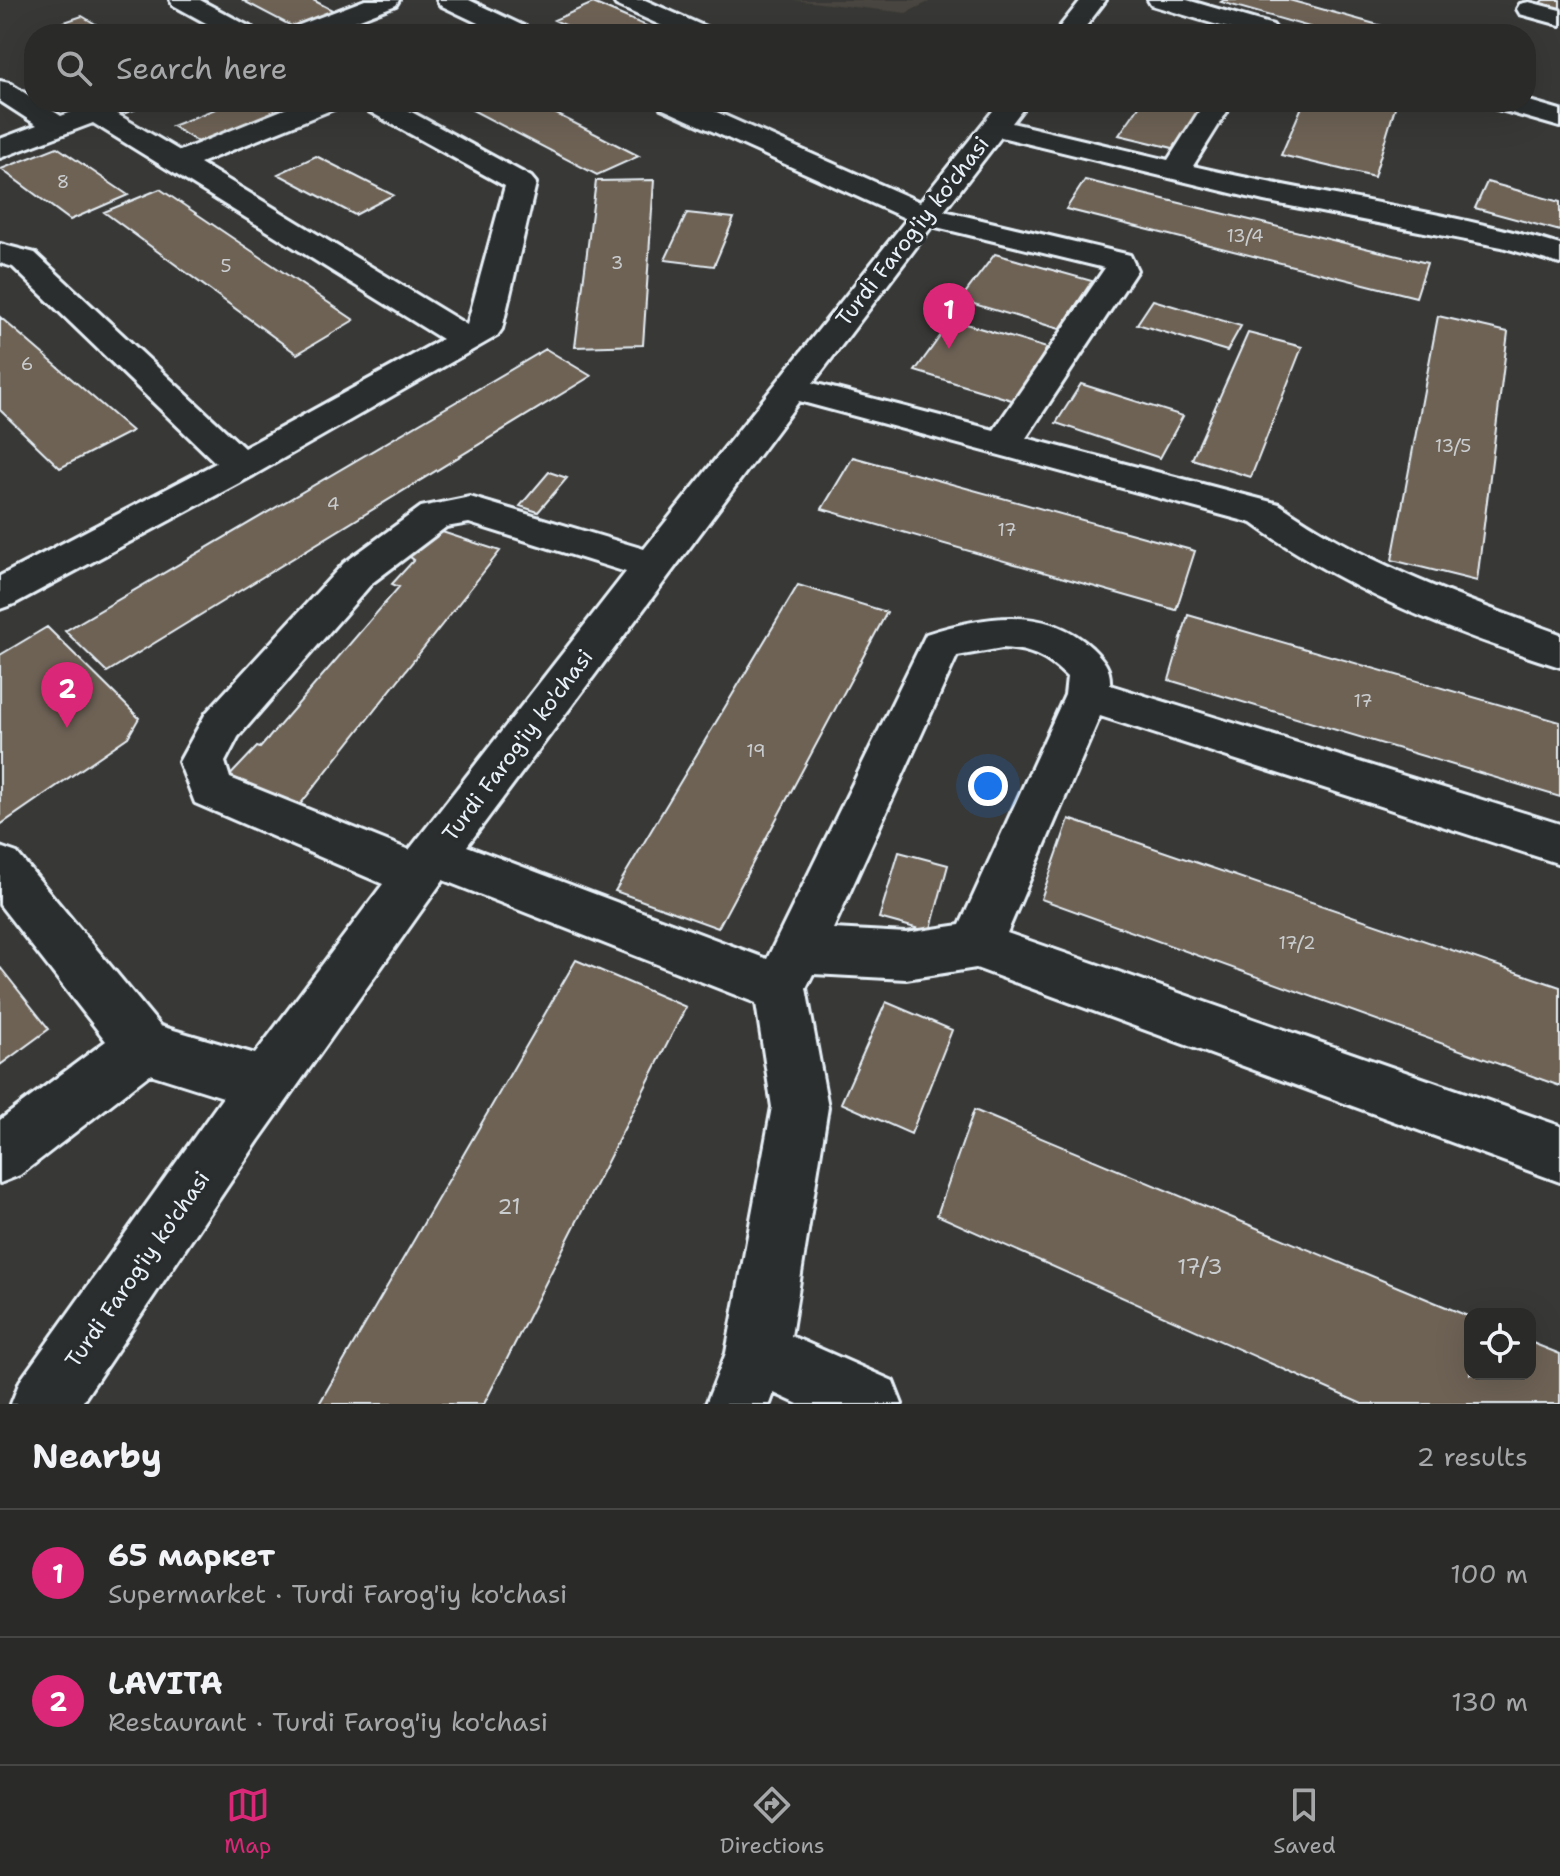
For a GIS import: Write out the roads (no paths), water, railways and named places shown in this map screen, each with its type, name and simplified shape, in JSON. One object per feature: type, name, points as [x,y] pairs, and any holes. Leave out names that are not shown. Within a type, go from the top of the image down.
[{"type":"street","points":[[182,0],[226,24]]},
{"type":"street","points":[[324,24],[387,0]]},
{"type":"street","points":[[449,0],[494,24]]},
{"type":"street","points":[[625,0],[679,24]]},
{"type":"street","points":[[1075,24],[1094,0]]},
{"type":"street","points":[[1160,0],[1238,24]]},
{"type":"street","points":[[1529,9],[1560,18]]},
{"type":"street","points":[[0,89],[24,105]]},
{"type":"street","points":[[35,112],[58,127]]},
{"type":"street","points":[[178,162],[301,112]]},
{"type":"street","points":[[0,594],[241,466],[485,329],[521,183],[391,112]]},
{"type":"street","points":[[693,112],[923,215],[1119,262],[1121,270],[1003,444]]},
{"type":"street","points":[[1176,171],[1213,112]]},
{"type":"street","points":[[1536,112],[1560,119]]},
{"type":"street","points":[[0,149],[95,113],[466,339]]},
{"type":"street","points":[[1004,114],[1176,171],[1264,192],[1508,239],[1560,255]]},
{"type":"street","name":"Turdi Farog'iy ko'chasi","points":[[43,1404],[266,1084],[426,866],[790,388],[1004,114]]},
{"type":"street","points":[[0,253],[24,260],[241,466]]},
{"type":"street","points":[[790,388],[1265,513],[1297,536],[1390,587],[1560,651]]},
{"type":"street","points":[[654,566],[470,510],[435,516],[358,573],[222,725],[202,762],[211,790],[426,866],[788,969],[976,945],[1560,1154]]},
{"type":"street","points":[[870,1404],[748,1378],[800,1107],[788,969],[941,645],[977,633],[1018,632],[1047,639],[1073,653],[1089,672],[1087,695],[976,945]]},
{"type":"street","points":[[1087,695],[1560,844]]},
{"type":"street","points":[[0,868],[143,1046],[266,1084]]},
{"type":"street","points":[[0,1155],[143,1046]]},
{"type":"place","name":"65 маркет","points":[[949,349]]},
{"type":"place","name":"LAVITA","points":[[67,728]]}]
